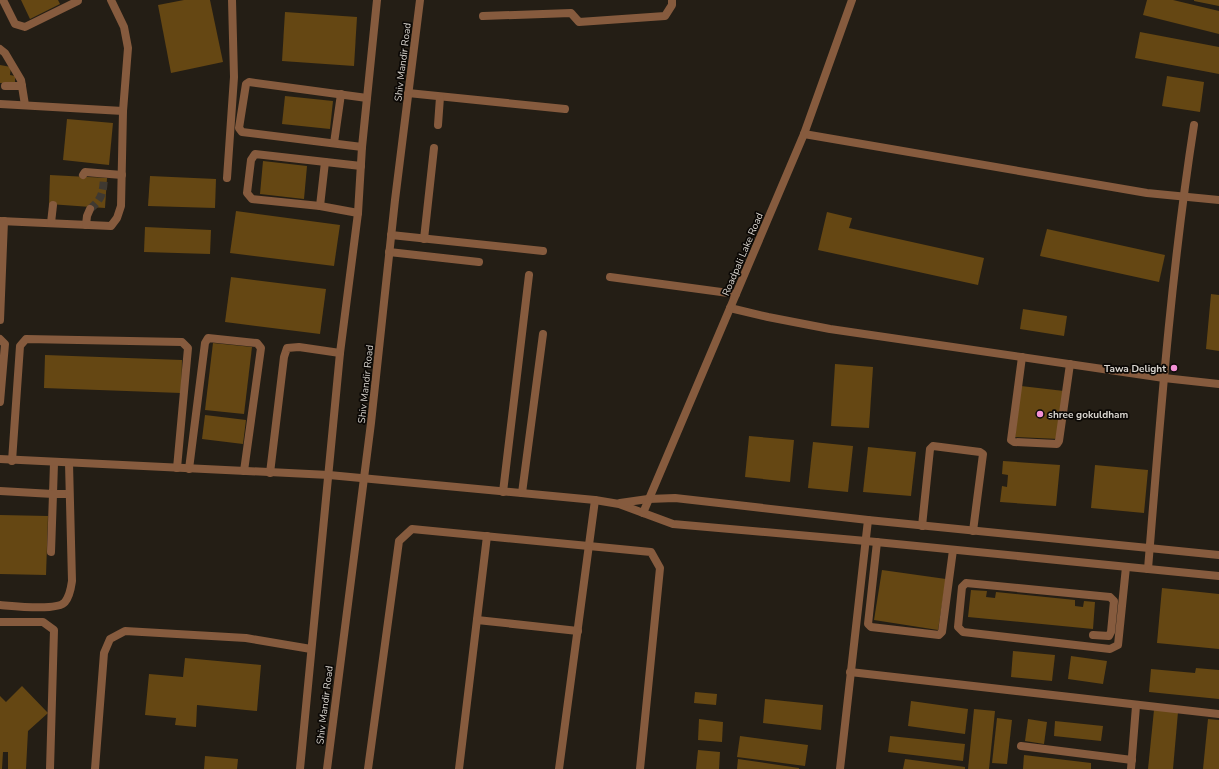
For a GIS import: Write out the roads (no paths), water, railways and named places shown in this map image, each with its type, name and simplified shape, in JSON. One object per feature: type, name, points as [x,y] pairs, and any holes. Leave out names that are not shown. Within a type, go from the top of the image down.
[{"type":"street","points":[[3,0],[14,24],[25,27],[79,0]]},
{"type":"street","points":[[0,320],[2,221],[112,226],[117,218],[121,206],[123,111],[128,48],[124,27],[111,0]]},
{"type":"street","points":[[227,178],[234,76],[232,0]]},
{"type":"street","name":"Shiv Mandir Road","points":[[300,769],[340,353],[358,213],[362,147],[377,0]]},
{"type":"street","name":"Shiv Mandir Road","points":[[326,769],[371,423],[389,252],[420,0]]},
{"type":"street","points":[[483,16],[572,13],[579,22],[665,16],[672,4],[672,0]]},
{"type":"street","name":"Roadpali Lake Road","points":[[643,512],[804,134],[852,0]]},
{"type":"street","points":[[0,49],[5,52],[21,80],[25,105]]},
{"type":"street","points":[[362,147],[242,132],[239,128],[246,84],[249,82],[367,98]]},
{"type":"street","points":[[5,86],[22,86]]},
{"type":"street","points":[[408,93],[565,109]]},
{"type":"street","points":[[334,143],[341,94]]},
{"type":"street","points":[[438,125],[440,97]]},
{"type":"street","points":[[0,104],[123,111]]},
{"type":"street","points":[[1148,569],[1164,378],[1183,197],[1194,125]]},
{"type":"street","points":[[804,134],[1147,193],[1219,200]]},
{"type":"street","points":[[424,239],[434,148]]},
{"type":"street","points":[[358,213],[320,206],[252,199],[247,193],[251,160],[255,154],[361,166]]},
{"type":"street","points":[[320,206],[326,162]]},
{"type":"street","points":[[83,175],[85,172],[104,176],[122,175]]},
{"type":"street","points":[[51,223],[53,205]]},
{"type":"street","points":[[86,225],[86,216],[90,209]]},
{"type":"street","points":[[391,235],[543,251]]},
{"type":"street","points":[[389,252],[479,262]]},
{"type":"street","points":[[503,492],[529,275]]},
{"type":"street","points":[[610,277],[736,294]]},
{"type":"street","points":[[730,308],[768,318],[830,329],[1164,378],[1219,384]]},
{"type":"street","points":[[522,493],[543,334]]},
{"type":"street","points":[[189,469],[205,343],[208,338],[257,343],[261,348],[244,471]]},
{"type":"street","points":[[0,339],[5,344],[0,402]]},
{"type":"street","points":[[12,461],[20,346],[26,339],[182,342],[188,348],[177,468]]},
{"type":"street","points":[[270,473],[284,357],[287,348],[300,347],[340,353]]},
{"type":"street","points":[[1022,357],[1011,440],[1014,442],[1057,444],[1059,441],[1070,364]]},
{"type":"street","points":[[922,526],[930,449],[933,446],[980,452],[983,454],[973,531]]},
{"type":"street","points":[[0,459],[12,461],[329,475],[595,500],[619,504],[673,524],[878,542],[1219,576]]},
{"type":"street","points":[[51,552],[54,462]]},
{"type":"street","points":[[0,605],[54,608],[65,604],[70,595],[72,581],[69,463]]},
{"type":"street","points":[[0,491],[69,494]]},
{"type":"street","points":[[619,504],[648,499],[675,498],[922,526],[1219,555]]},
{"type":"street","points":[[559,769],[595,500]]},
{"type":"street","points":[[840,769],[868,520]]},
{"type":"street","points":[[368,769],[399,541],[412,529],[651,552],[660,568],[640,769]]},
{"type":"street","points":[[459,769],[487,536]]},
{"type":"street","points":[[878,542],[868,624],[871,627],[939,635],[942,632],[954,550]]},
{"type":"street","points":[[1093,635],[1109,636],[1112,632],[1114,600],[1110,597],[966,583],[962,587],[958,627],[963,632],[1110,649],[1118,645],[1126,567]]},
{"type":"street","points":[[477,620],[578,631]]},
{"type":"street","points":[[0,622],[43,622],[54,630],[50,769]]},
{"type":"street","points":[[95,769],[104,653],[110,639],[125,631],[246,638],[312,649]]},
{"type":"street","points":[[850,672],[1136,706],[1219,714]]},
{"type":"street","points":[[1131,769],[1136,706]]},
{"type":"street","points":[[1021,746],[1132,760]]},
{"type":"tunnel","points":[[90,209],[101,195],[104,178]]},
{"type":"place","name":"Tawa Delight","points":[[1174,368]]},
{"type":"place","name":"shree gokuldham","points":[[1040,414]]}]
